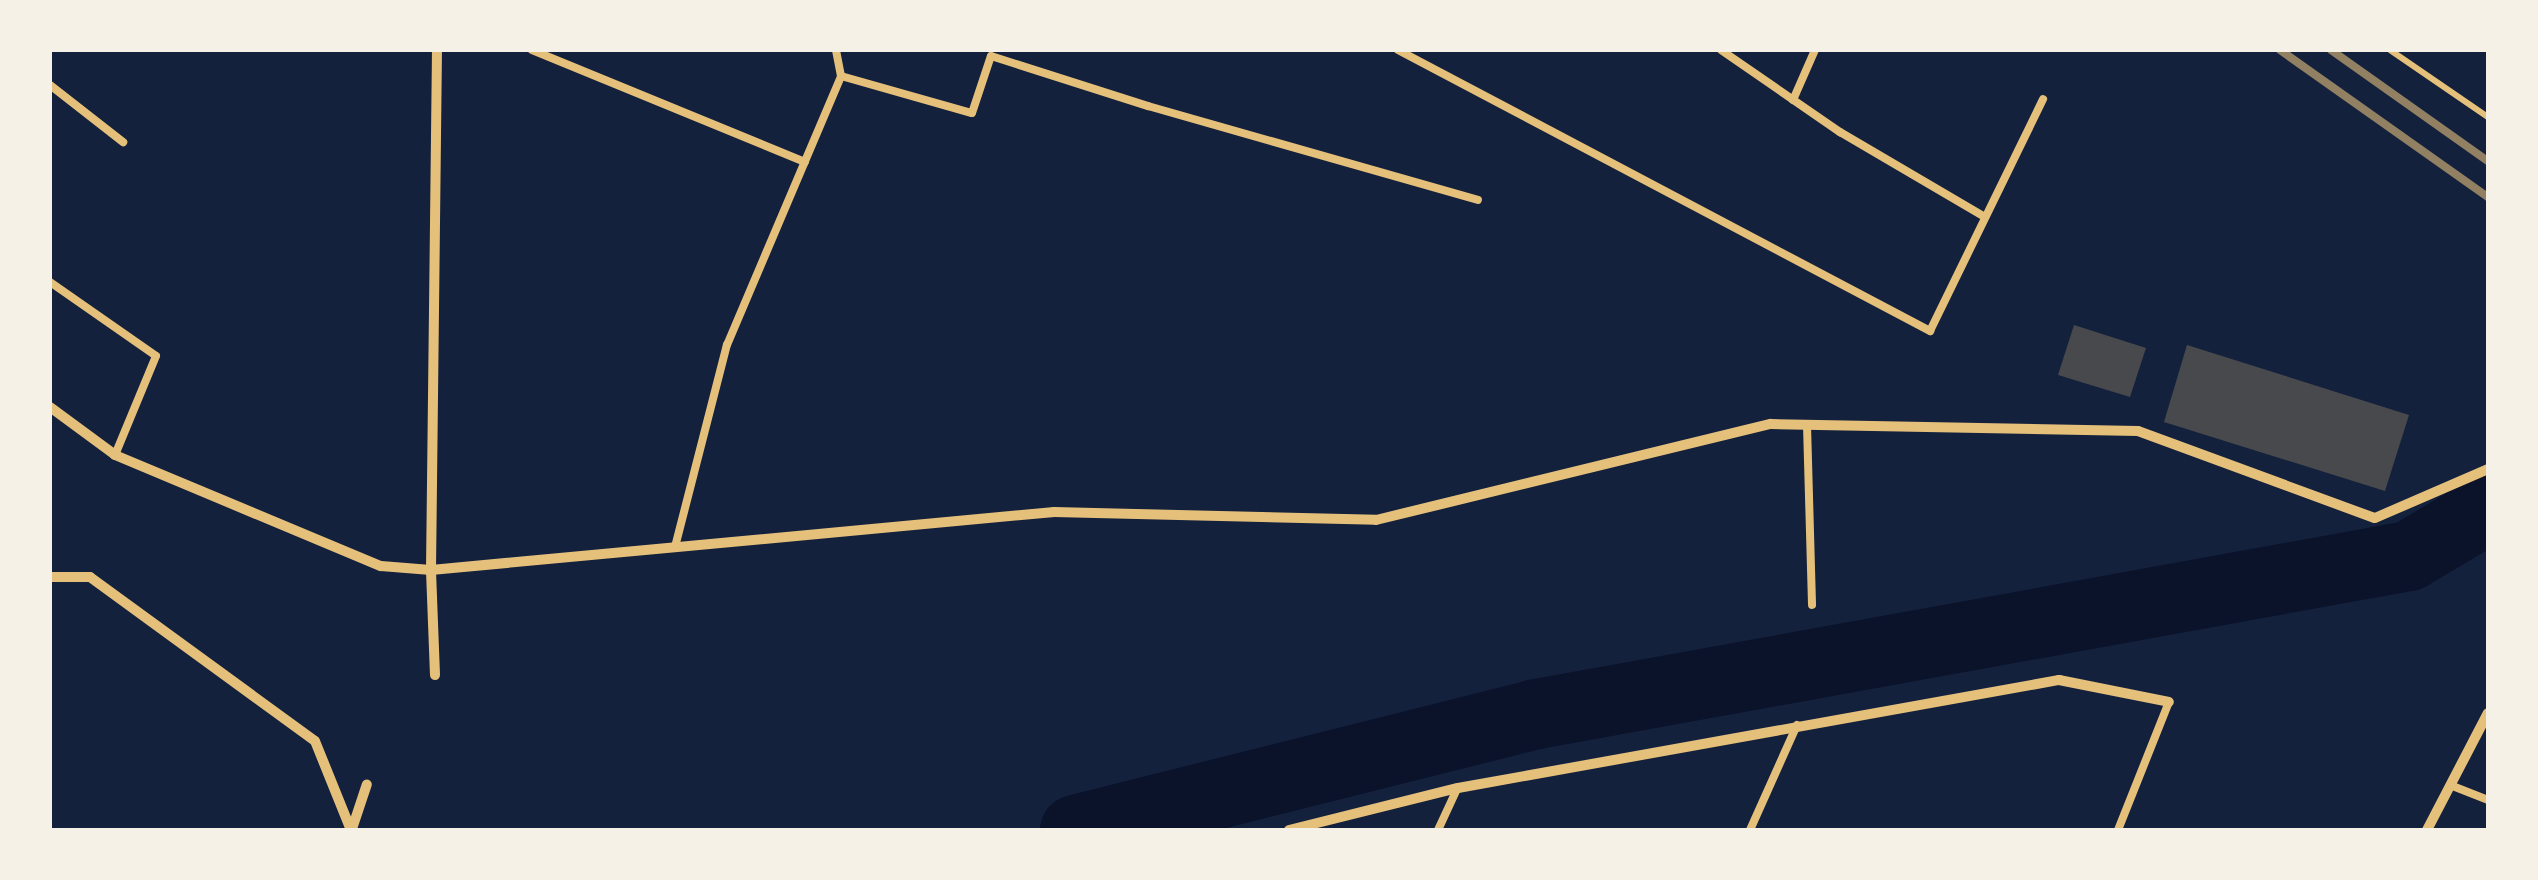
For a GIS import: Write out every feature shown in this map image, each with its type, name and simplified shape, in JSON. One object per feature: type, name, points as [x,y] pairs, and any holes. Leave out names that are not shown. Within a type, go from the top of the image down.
[{"type":"street","points":[[435,676],[431,570],[437,50]]},
{"type":"street","points":[[50,407],[115,456],[381,566],[431,570],[1054,512],[1376,520],[1771,424],[2138,431],[2375,518],[2488,469]]},
{"type":"street","points":[[50,577],[90,576],[316,741],[351,830]]},
{"type":"street","points":[[1289,830],[1458,788],[2059,680],[2169,702]]},
{"type":"street","points":[[2427,830],[2488,713]]},
{"type":"street","points":[[351,830],[367,784]]},
{"type":"lane","points":[[532,50],[805,162]]},
{"type":"lane","points":[[675,547],[727,345],[841,76],[836,50]]},
{"type":"lane","points":[[1398,50],[1930,331],[2043,100]]},
{"type":"lane","points":[[1721,50],[1794,100],[1985,217]]},
{"type":"lane","points":[[1794,100],[1815,50]]},
{"type":"lane","points":[[841,76],[972,113],[991,56],[1148,106],[1478,200]]},
{"type":"lane","points":[[50,85],[123,142]]},
{"type":"lane","points":[[50,282],[156,356],[115,456]]},
{"type":"lane","points":[[1807,425],[1812,605]]},
{"type":"lane","points":[[2118,830],[2169,702]]},
{"type":"lane","points":[[1750,830],[1797,725]]},
{"type":"lane","points":[[2450,785],[2488,800]]},
{"type":"lane","points":[[1438,830],[1458,788]]},
{"type":"path","points":[[2390,50],[2488,117]]},
{"type":"building","points":[[2074,325],[2146,348],[2130,397],[2058,375]]},
{"type":"building","points":[[2187,345],[2409,415],[2385,491],[2164,422]]},
{"type":"waterway","points":[[1075,830],[1537,714],[2409,556],[2488,509]]},
{"type":"railway","points":[[2280,50],[2488,197]]},
{"type":"railway","points":[[2331,50],[2488,161]]}]
